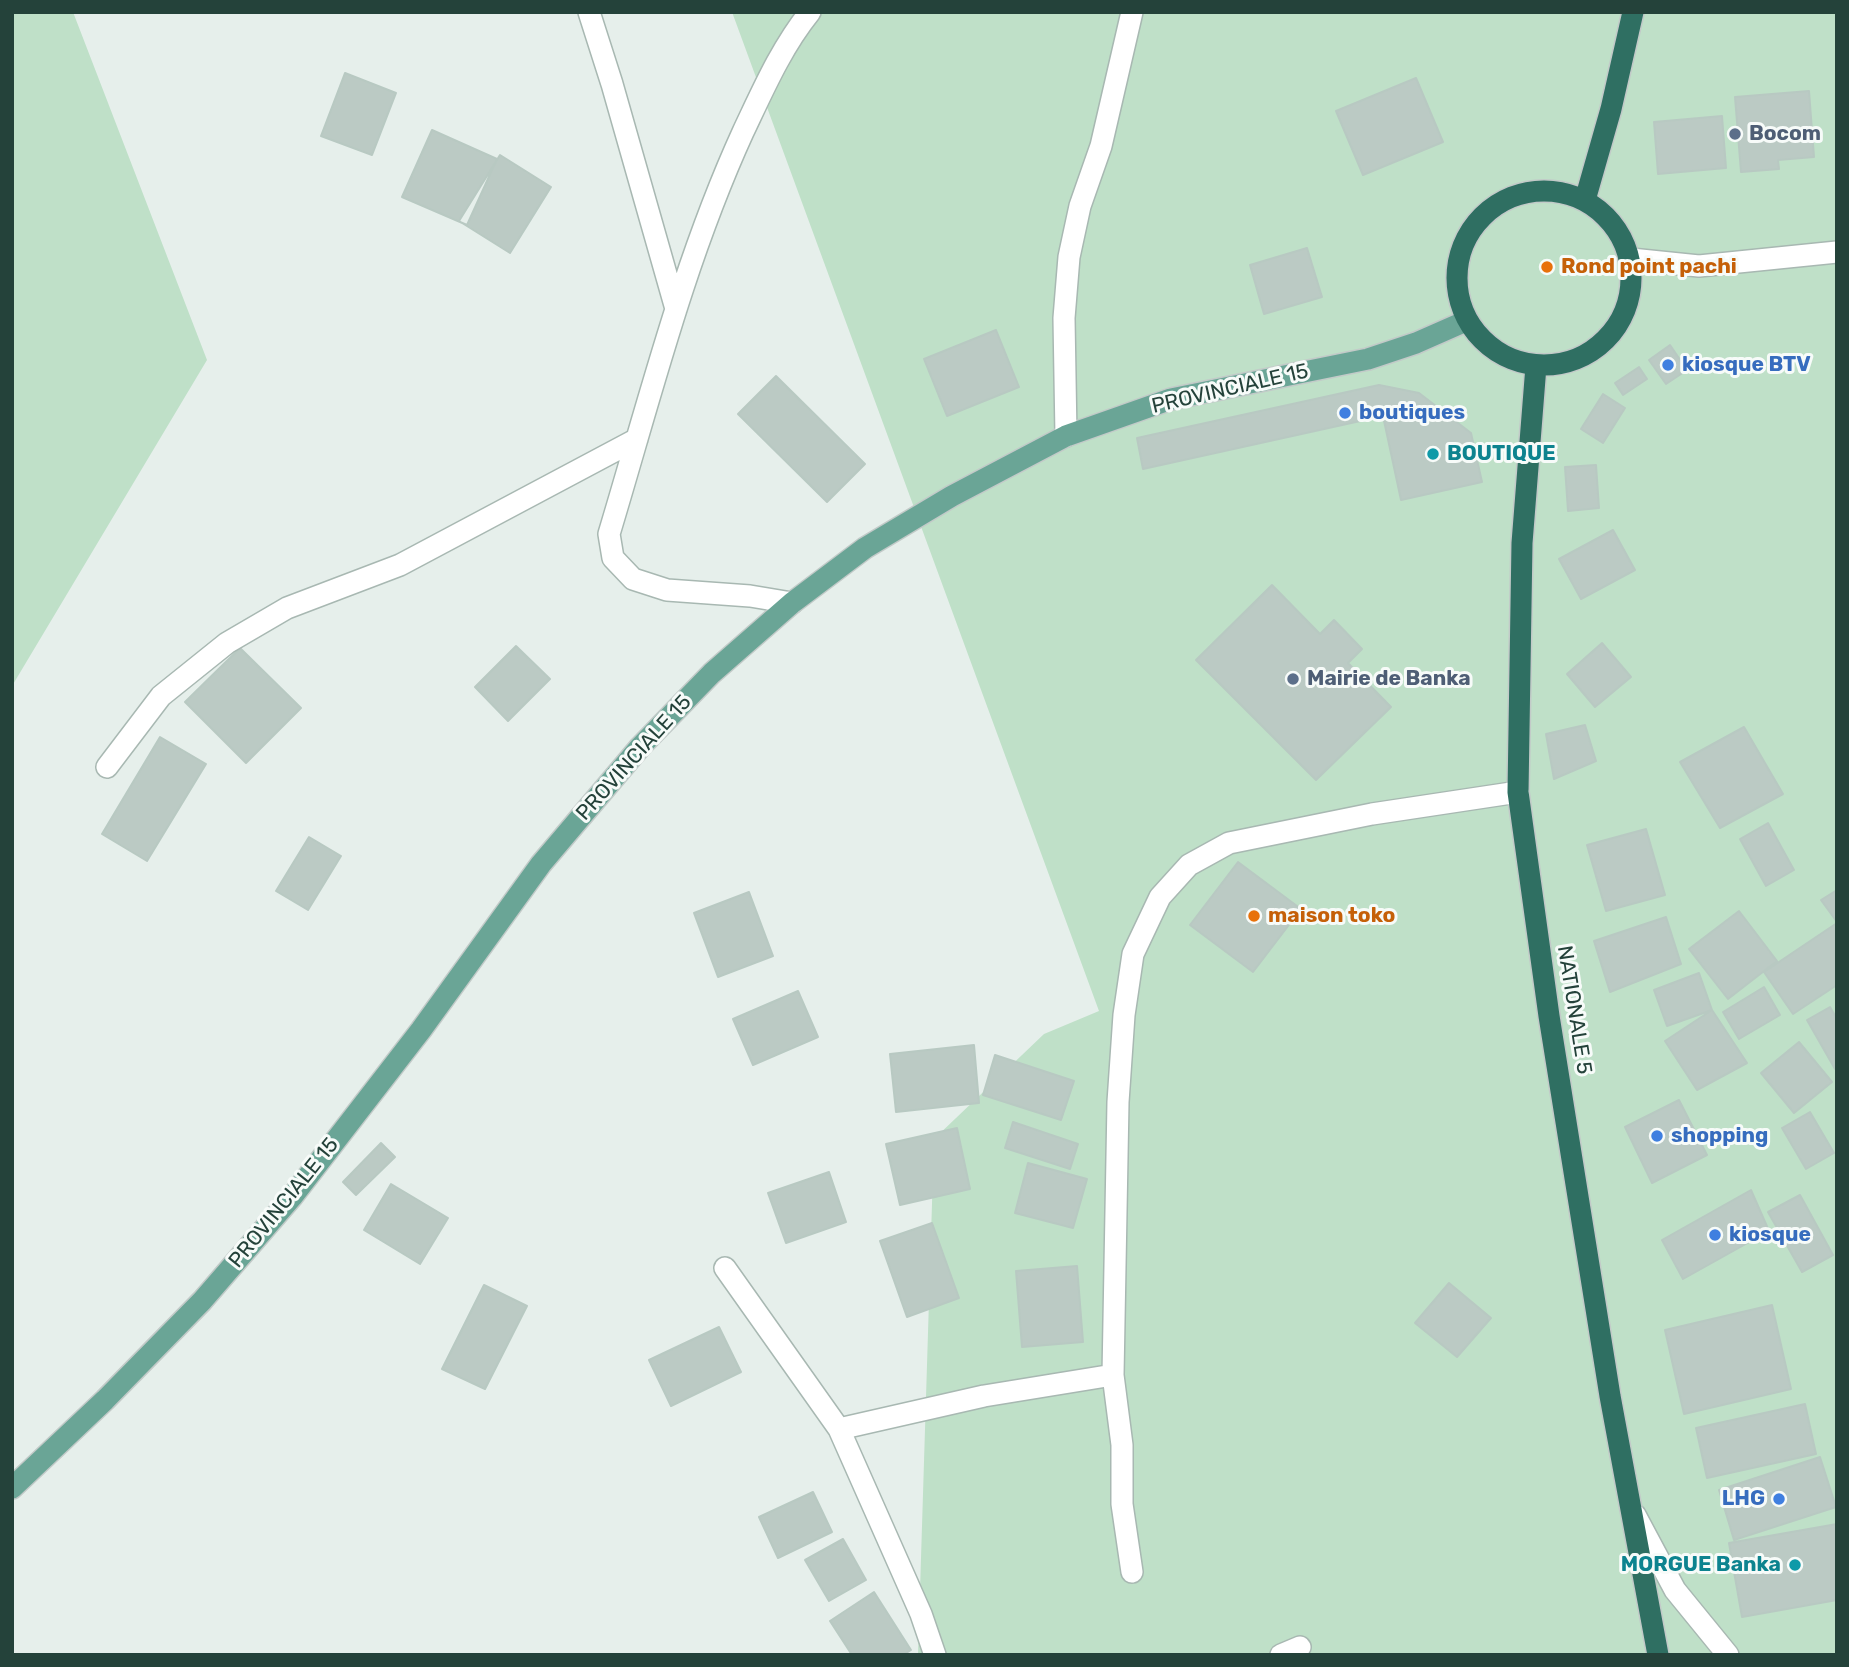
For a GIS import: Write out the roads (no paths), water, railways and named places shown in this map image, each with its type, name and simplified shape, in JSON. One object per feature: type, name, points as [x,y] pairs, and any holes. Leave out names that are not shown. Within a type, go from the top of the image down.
[{"type":"highway","points":[[1585,200],[1611,109],[1633,12]]},
{"type":"highway","points":[[1554,191],[1585,200],[1606,215],[1622,236],[1631,259],[1632,292],[1620,323],[1598,348],[1570,363],[1536,366],[1509,359],[1485,344],[1466,321],[1457,291],[1458,259],[1471,229],[1493,207],[1522,193],[1554,191]]},
{"type":"highway","name":"NATIONALE 5","points":[[1536,366],[1522,543],[1518,792],[1549,1016],[1610,1396],[1658,1655]]},
{"type":"main road","name":"PROVINCIALE 15","points":[[12,1488],[105,1400],[202,1301],[292,1197],[421,1030],[541,864],[577,821],[640,747],[694,692],[792,603],[865,548],[952,496],[1066,436],[1171,399],[1368,359],[1416,343],[1466,321]]},
{"type":"street","points":[[589,12],[676,309]]},
{"type":"street","points":[[792,603],[750,596],[667,590],[634,579],[613,558],[609,534],[701,232],[765,84],[791,36],[810,12]]},
{"type":"street","points":[[1066,436],[1064,318],[1069,257],[1080,206],[1101,146],[1132,12]]},
{"type":"street","points":[[1631,259],[1699,266],[1837,252]]},
{"type":"street","points":[[107,767],[161,696],[227,643],[287,608],[400,565],[637,439]]},
{"type":"street","points":[[1132,1572],[1122,1504],[1122,1444],[1113,1375],[1118,1102],[1124,1015],[1133,954],[1160,897],[1189,865],[1229,844],[1372,814],[1518,792]]},
{"type":"street","points":[[725,1268],[839,1429],[921,1614],[935,1655]]},
{"type":"street","points":[[839,1429],[985,1396],[1113,1375]]},
{"type":"street","points":[[1630,1507],[1675,1590],[1728,1655]]},
{"type":"place","name":"Bocom","points":[[1735,134]]},
{"type":"place","name":"Rond point pachi","points":[[1547,267]]},
{"type":"place","name":"kiosque BTV","points":[[1668,365]]},
{"type":"place","name":"boutiques","points":[[1345,413]]},
{"type":"place","name":"BOUTIQUE","points":[[1433,454]]},
{"type":"place","name":"Mairie de Banka","points":[[1293,679]]},
{"type":"place","name":"maison toko","points":[[1254,916]]},
{"type":"place","name":"shopping","points":[[1657,1136]]},
{"type":"place","name":"kiosque","points":[[1715,1235]]},
{"type":"place","name":"LHG","points":[[1779,1499]]},
{"type":"place","name":"MORGUE Banka","points":[[1795,1565]]}]
